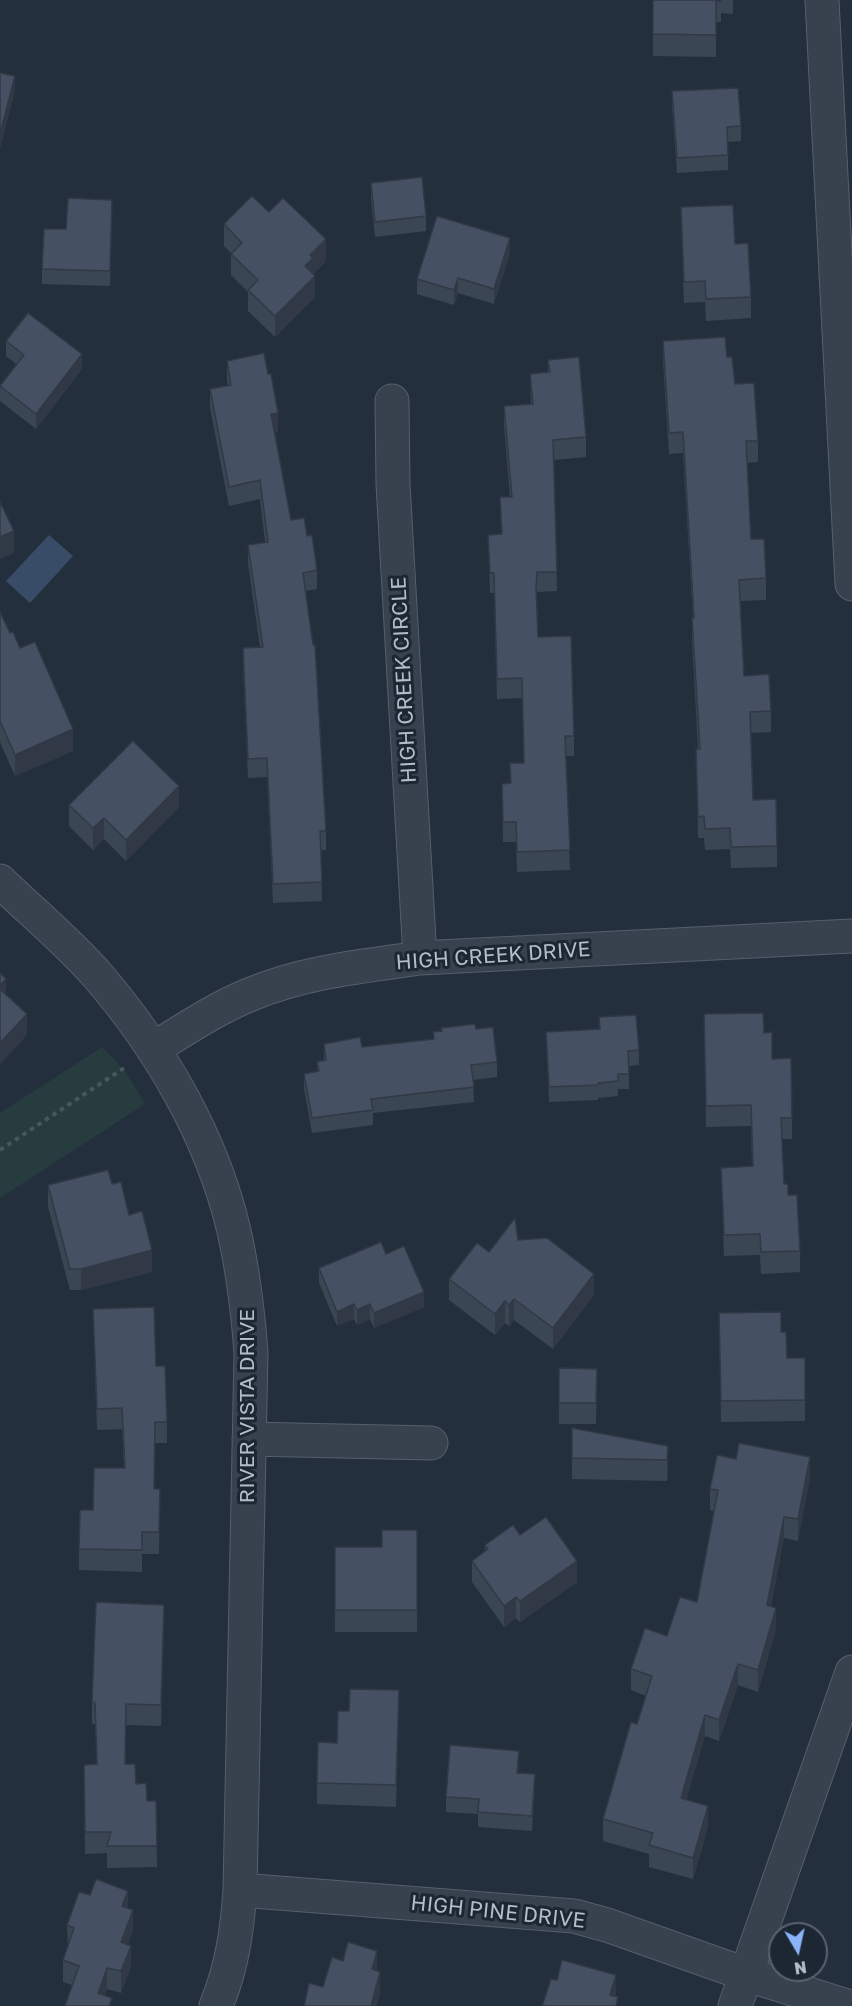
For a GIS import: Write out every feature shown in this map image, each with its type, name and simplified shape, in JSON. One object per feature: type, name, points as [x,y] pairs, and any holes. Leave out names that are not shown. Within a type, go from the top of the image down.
[{"type":"street","points":[[822,0],[841,154],[852,584]]},
{"type":"street","name":"HIGH CREEK CIRCLE","points":[[392,401],[393,484],[420,958]]},
{"type":"street","name":"RIVER VISTA DRIVE","points":[[0,881],[96,974],[126,1010],[153,1049],[191,1113],[208,1150],[234,1229],[242,1270],[251,1353],[240,1890],[234,1951],[216,2006]]},
{"type":"street","name":"HIGH CREEK DRIVE","points":[[153,1049],[201,1019],[250,994],[304,977],[420,958],[852,936]]},
{"type":"street","points":[[249,1439],[431,1443]]},
{"type":"street","points":[[735,2006],[748,1975],[852,1672]]},
{"type":"street","name":"HIGH PINE DRIVE","points":[[240,1890],[574,1916],[847,2006]]},
{"type":"path","points":[[0,1150],[153,1049]]},
{"type":"green space","points":[[102,1047],[126,1072],[145,1104],[0,1198],[0,1113]]},
{"type":"water","points":[[49,535],[73,556],[30,603],[6,581]]},
{"type":"building","points":[[653,0],[721,0],[716,1],[716,35],[653,34]]},
{"type":"building","points":[[0,73],[15,76],[0,134]]},
{"type":"building","points":[[738,88],[741,126],[727,127],[728,155],[677,158],[672,91]]},
{"type":"building","points":[[422,177],[426,216],[375,222],[371,183]]},
{"type":"building","points":[[252,196],[269,212],[283,198],[326,239],[310,255],[313,258],[305,266],[315,276],[275,316],[248,290],[258,280],[231,254],[242,243],[224,224]]},
{"type":"building","points":[[68,198],[112,200],[110,271],[42,269],[44,229],[66,229]]},
{"type":"building","points":[[733,205],[735,244],[748,243],[751,297],[706,299],[705,281],[684,282],[681,207]]},
{"type":"building","points":[[437,216],[510,238],[494,289],[458,278],[454,290],[417,279]]},
{"type":"building","points":[[28,313],[82,354],[36,414],[0,386],[24,355],[6,341]]},
{"type":"building","points":[[725,337],[727,357],[732,357],[735,384],[754,383],[758,441],[746,441],[751,539],[764,539],[766,578],[739,580],[744,676],[769,674],[771,711],[750,712],[753,800],[776,799],[777,846],[731,847],[730,828],[705,829],[704,816],[698,817],[696,749],[700,749],[683,432],[669,433],[663,341]]},
{"type":"building","points":[[264,353],[268,374],[271,374],[278,413],[271,414],[291,520],[304,518],[307,536],[312,535],[317,570],[303,573],[313,645],[315,645],[326,831],[320,831],[322,882],[273,884],[267,758],[248,759],[243,648],[263,647],[248,545],[268,542],[260,480],[229,487],[210,389],[231,385],[227,361]]},
{"type":"building","points":[[579,357],[586,437],[553,440],[557,572],[537,572],[536,587],[538,637],[571,636],[574,736],[565,736],[570,850],[517,852],[516,822],[503,822],[502,784],[511,783],[510,763],[524,763],[522,678],[497,679],[494,573],[490,573],[488,535],[502,534],[500,497],[512,497],[504,406],[533,404],[530,374],[550,372],[548,360]]},
{"type":"building","points":[[0,502],[14,531],[0,537]]},
{"type":"building","points":[[0,612],[20,648],[35,642],[73,729],[15,755],[0,721]]},
{"type":"building","points":[[133,741],[179,786],[126,840],[104,818],[93,828],[69,805]]},
{"type":"building","points":[[0,973],[6,979],[0,986]]},
{"type":"building","points":[[0,989],[27,1014],[0,1043]]},
{"type":"building","points":[[763,1013],[764,1033],[772,1032],[772,1059],[791,1058],[792,1118],[781,1118],[784,1184],[788,1184],[788,1195],[797,1195],[800,1251],[761,1252],[760,1234],[724,1235],[721,1168],[753,1166],[751,1105],[706,1106],[704,1014]]},
{"type":"building","points":[[636,1015],[639,1050],[628,1051],[629,1074],[618,1074],[618,1081],[598,1083],[598,1085],[549,1087],[546,1032],[600,1029],[599,1017]]},
{"type":"building","points":[[475,1024],[476,1029],[493,1027],[497,1062],[471,1065],[474,1087],[371,1099],[373,1110],[312,1118],[304,1074],[319,1071],[317,1062],[326,1060],[324,1044],[360,1037],[362,1047],[434,1039],[433,1032],[442,1031],[441,1028]]},
{"type":"building","points":[[108,1170],[112,1184],[121,1182],[129,1215],[142,1211],[152,1250],[81,1269],[70,1269],[48,1185]]},
{"type":"building","points":[[515,1218],[518,1240],[547,1238],[594,1274],[553,1328],[514,1299],[509,1305],[505,1301],[495,1314],[449,1279],[477,1243],[489,1252]]},
{"type":"building","points":[[381,1242],[386,1254],[404,1246],[424,1292],[374,1313],[370,1304],[357,1310],[354,1304],[337,1312],[319,1268]]},
{"type":"building","points":[[154,1307],[156,1366],[165,1366],[167,1422],[155,1422],[154,1489],[160,1489],[159,1532],[142,1532],[142,1550],[79,1549],[80,1510],[93,1510],[94,1468],[125,1468],[122,1408],[97,1409],[93,1309]]},
{"type":"building","points":[[781,1312],[781,1332],[786,1332],[787,1358],[805,1358],[805,1400],[721,1401],[719,1313]]},
{"type":"building","points":[[559,1368],[597,1369],[596,1403],[559,1403]]},
{"type":"building","points":[[572,1428],[668,1446],[667,1460],[572,1458]]},
{"type":"building","points":[[739,1443],[810,1457],[798,1519],[784,1517],[767,1605],[776,1608],[758,1670],[738,1664],[719,1720],[705,1715],[681,1798],[708,1806],[693,1858],[649,1845],[653,1833],[603,1819],[631,1722],[637,1724],[652,1676],[631,1669],[645,1628],[667,1636],[680,1597],[697,1602],[718,1490],[710,1489],[717,1455],[736,1459]]},
{"type":"building","points":[[546,1517],[577,1561],[520,1601],[516,1597],[504,1606],[472,1561],[488,1549],[485,1545],[513,1525],[520,1535]]},
{"type":"building","points":[[382,1530],[417,1530],[417,1610],[335,1610],[335,1547],[382,1547]]},
{"type":"building","points":[[96,1602],[164,1605],[161,1705],[126,1704],[125,1764],[135,1764],[136,1784],[146,1783],[147,1801],[156,1801],[157,1846],[107,1846],[111,1832],[85,1832],[84,1765],[97,1764],[95,1703],[92,1702]]},
{"type":"building","points":[[350,1689],[399,1690],[396,1785],[317,1783],[318,1742],[337,1743],[338,1711],[349,1711]]},
{"type":"building","points":[[450,1745],[519,1751],[517,1773],[535,1774],[532,1816],[478,1812],[479,1799],[446,1797]]},
{"type":"building","points":[[96,1879],[128,1891],[122,1906],[133,1910],[121,1942],[131,1946],[121,1971],[107,1968],[98,1993],[112,1998],[109,2006],[65,2006],[79,1966],[63,1960],[74,1928],[67,1925],[79,1892],[90,1895]]},
{"type":"building","points":[[348,1942],[377,1951],[372,1969],[380,1972],[371,2006],[304,2006],[309,1983],[323,1987],[332,1957],[343,1961]]},
{"type":"building","points":[[562,1960],[616,1975],[610,1995],[618,1997],[616,2006],[542,2006],[551,1979],[557,1980]]}]
